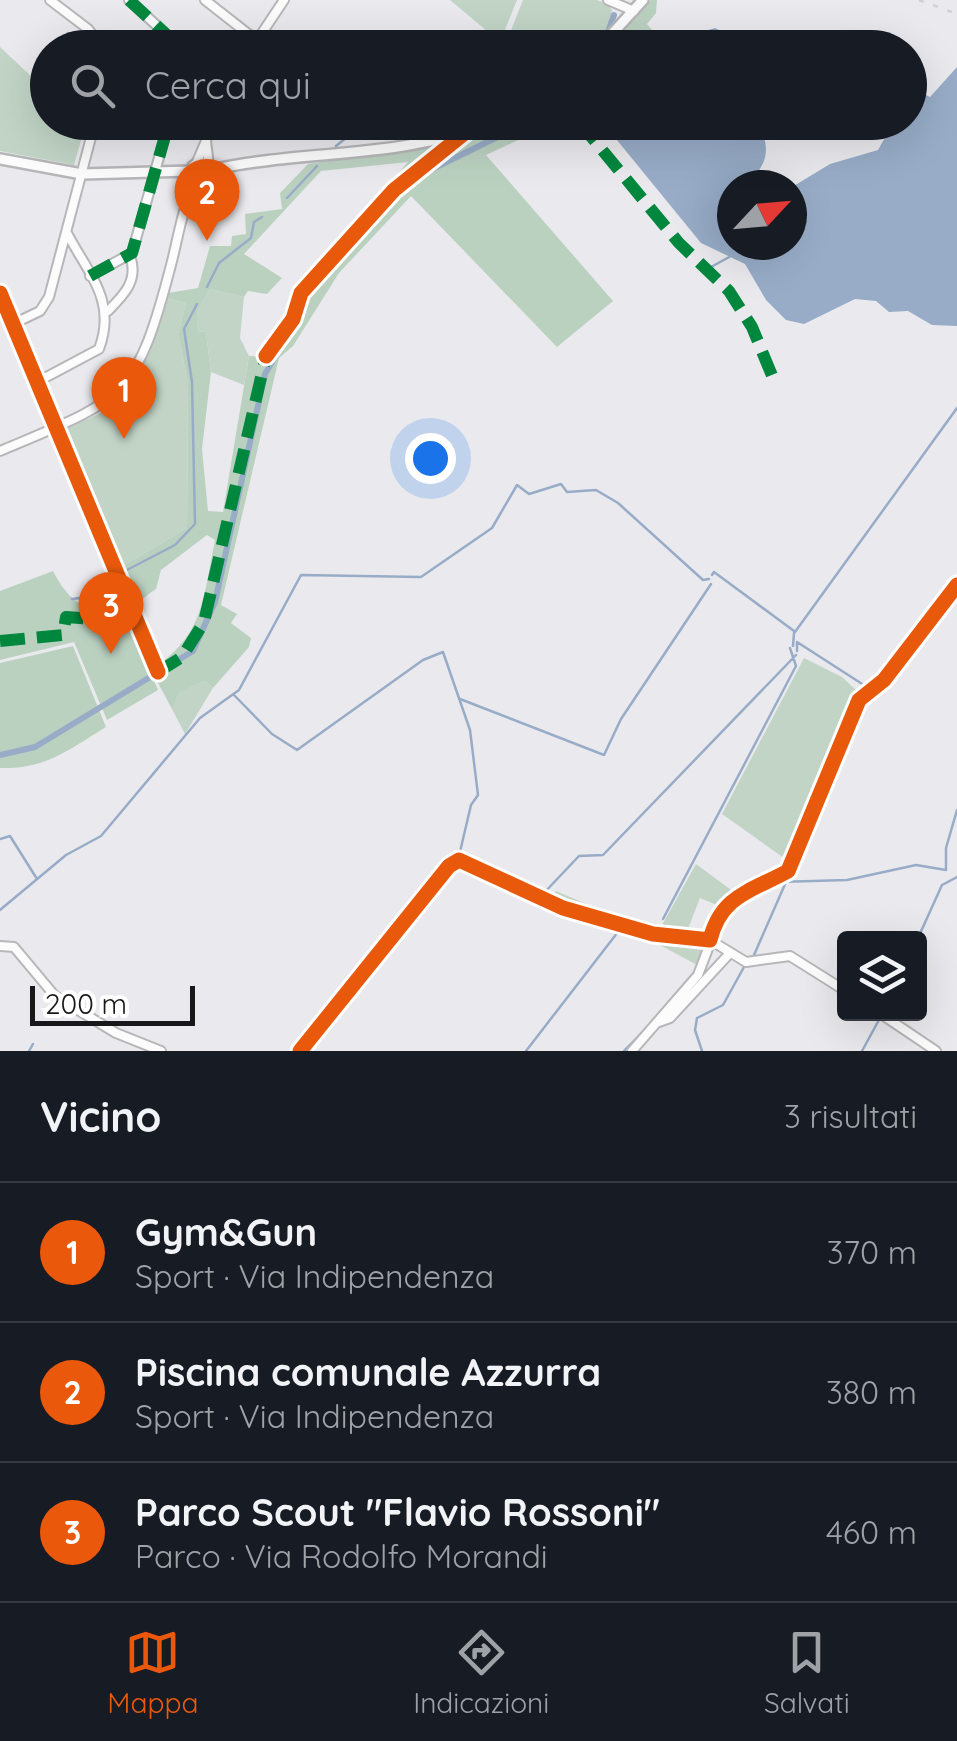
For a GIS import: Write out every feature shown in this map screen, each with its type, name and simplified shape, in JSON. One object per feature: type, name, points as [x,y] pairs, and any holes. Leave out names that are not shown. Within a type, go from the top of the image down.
[{"type":"main road","points":[[616,30],[638,4]]},
{"type":"main road","points":[[0,159],[82,174],[154,173],[388,148],[427,140]]},
{"type":"main road","points":[[193,168],[195,184],[210,181],[210,168]]},
{"type":"street","points":[[50,0],[89,30]]},
{"type":"street","points":[[129,0],[161,30]]},
{"type":"street","points":[[205,0],[238,30]]},
{"type":"street","points":[[264,30],[284,0]]},
{"type":"street","points":[[608,0],[638,4]]},
{"type":"street","points":[[608,0],[622,24]]},
{"type":"street","points":[[13,324],[40,312],[47,302],[90,140]]},
{"type":"street","points":[[37,382],[99,350],[108,311],[130,285],[134,269],[130,256],[164,140]]},
{"type":"street","points":[[266,356],[294,319],[298,297],[394,190],[456,140]]},
{"type":"street","points":[[193,168],[206,141]]},
{"type":"street","points":[[206,141],[210,168]]},
{"type":"street","points":[[0,450],[104,405],[138,366],[154,330],[195,184]]},
{"type":"street","points":[[67,233],[108,311]]},
{"type":"street","points":[[90,276],[130,256]]},
{"type":"street","points":[[0,293],[158,672]]},
{"type":"street","points":[[632,1051],[698,976],[718,916],[737,895],[788,871],[859,700],[884,680],[957,586]]},
{"type":"street","points":[[300,1051],[459,860],[563,908],[653,934],[710,940],[730,954],[755,962],[790,956],[837,986]]},
{"type":"street","points":[[0,946],[14,947],[55,996],[116,1034],[161,1051]]},
{"type":"street","points":[[658,1022],[670,1018],[730,954]]},
{"type":"street","points":[[891,1021],[936,1051]]},
{"type":"green space","points":[[450,0],[517,0],[505,30],[486,30]]},
{"type":"green space","points":[[523,0],[597,0],[610,5],[616,25],[611,30],[511,30]]},
{"type":"green space","points":[[651,0],[657,0],[656,13],[647,24],[652,30],[623,30]]},
{"type":"green space","points":[[0,47],[30,75],[30,140],[81,140],[74,165],[0,151]]},
{"type":"green space","points":[[468,140],[518,140],[486,155],[613,301],[557,347],[411,196],[339,273],[293,346],[279,358],[221,605],[237,614],[231,623],[251,638],[249,647],[213,688],[204,681],[178,693],[172,709],[151,670],[169,657],[192,629],[204,597],[215,540],[207,535],[161,570],[156,589],[135,604],[116,563],[126,564],[187,528],[188,383],[178,334],[186,303],[167,298],[168,293],[198,288],[210,246],[231,246],[232,236],[246,234],[245,214],[282,209],[280,193],[308,164]],"holes":[[[408,162],[300,289],[303,292],[268,357],[249,356],[223,512],[208,511],[202,449],[211,372],[206,332],[197,331],[197,311],[210,289],[244,297],[248,291],[267,294],[282,278],[244,254],[321,171]]]},
{"type":"green space","points":[[210,289],[244,297],[240,338],[249,356],[244,385],[211,372],[206,332],[197,331],[197,311]]},
{"type":"green space","points":[[167,298],[186,303],[178,334],[188,383],[187,528],[126,564],[116,563],[61,431],[105,411],[141,370]]},
{"type":"green space","points":[[53,571],[72,598],[92,611],[101,614],[120,603],[158,690],[107,720],[74,642],[0,660],[0,591]]},
{"type":"green space","points":[[73,646],[106,727],[43,762],[0,768],[0,663]]},
{"type":"green space","points":[[804,658],[842,677],[857,691],[791,863],[722,814]]},
{"type":"green space","points":[[204,681],[213,688],[185,734],[172,709],[177,693]]},
{"type":"green space","points":[[696,864],[734,892],[719,906],[700,898],[686,934],[658,933],[549,899],[556,891],[598,909],[662,925]]},
{"type":"green space","points":[[659,936],[704,942],[699,966],[656,943]]},
{"type":"water","points":[[957,67],[957,326],[932,325],[908,311],[889,312],[876,301],[855,299],[804,324],[786,320],[766,300],[745,264],[737,260],[807,260],[807,178],[830,164],[878,150],[884,140],[927,140],[927,96],[930,97]]},
{"type":"water","points":[[617,140],[764,140],[759,170],[717,170],[717,251],[701,243]]},
{"type":"waterway","points":[[609,30],[614,15]]},
{"type":"waterway","points":[[336,146],[344,140]]},
{"type":"waterway","points":[[357,236],[416,177],[491,140]]},
{"type":"waterway","points":[[287,198],[317,166]]},
{"type":"waterway","points":[[207,287],[219,263],[251,238],[254,222],[262,217]]},
{"type":"waterway","points":[[714,272],[711,267],[724,260]]},
{"type":"waterway","points":[[0,755],[35,747],[193,651],[215,602],[265,374],[298,318],[310,285]]},
{"type":"waterway","points":[[123,572],[175,545],[195,524],[192,382],[184,329],[197,304]]},
{"type":"waterway","points":[[795,632],[957,408]]},
{"type":"waterway","points":[[0,910],[66,855],[101,836],[200,718],[239,690],[301,575],[421,577],[492,528],[517,485],[529,494],[561,484],[567,492],[596,490],[618,503],[703,580],[709,579]]},
{"type":"waterway","points":[[712,575],[714,572],[794,631]]},
{"type":"waterway","points":[[879,680],[957,578]]},
{"type":"waterway","points":[[72,599],[94,596],[114,579]]},
{"type":"waterway","points":[[460,699],[604,755],[621,719],[711,584]]},
{"type":"waterway","points":[[793,646],[794,633]]},
{"type":"waterway","points":[[797,651],[797,642],[870,689]]},
{"type":"waterway","points":[[663,919],[796,666],[790,648]]},
{"type":"waterway","points":[[234,695],[272,734],[297,750],[423,660],[443,652],[470,730],[478,795],[471,805],[459,856],[496,872]]},
{"type":"waterway","points":[[542,895],[579,856],[603,855],[796,655]]},
{"type":"waterway","points":[[778,882],[847,880],[916,865],[946,870],[946,848],[957,810]]},
{"type":"waterway","points":[[0,839],[10,836],[37,879]]},
{"type":"waterway","points":[[502,874],[522,884]]},
{"type":"waterway","points":[[921,931],[942,885],[957,877]]},
{"type":"waterway","points":[[754,955],[786,882]]},
{"type":"waterway","points":[[761,887],[773,883]]},
{"type":"waterway","points":[[523,893],[575,916]]},
{"type":"waterway","points":[[526,1051],[621,928]]},
{"type":"waterway","points":[[702,1051],[695,1030],[697,1018],[723,1005],[744,967]]},
{"type":"waterway","points":[[862,1051],[878,1021]]},
{"type":"waterway","points":[[624,1051],[647,1028]]},
{"type":"waterway","points":[[29,1051],[33,1044]]},
{"type":"railway","points":[[919,0],[957,14]]},
{"type":"marked path","points":[[129,0],[162,30]]},
{"type":"marked path","points":[[90,276],[132,253],[164,140]]},
{"type":"marked path","points":[[594,140],[679,243],[729,291],[752,327],[773,378]]},
{"type":"marked path","points":[[158,672],[182,657],[204,622],[266,356]]},
{"type":"marked path","points":[[0,641],[63,635],[66,617],[95,619],[128,600]]},
{"type":"cycle path","points":[[266,356],[293,319],[301,293],[394,190],[456,140]]},
{"type":"cycle path","points":[[0,293],[158,672]]},
{"type":"cycle path","points":[[300,1051],[449,866],[459,860],[563,908],[653,934],[710,940],[730,904],[788,871],[859,700],[884,680],[957,585]]},
{"type":"place","name":"Piscina comunale Azzurra","points":[[207,241]]},
{"type":"place","name":"Gym&Gun","points":[[124,439]]},
{"type":"place","name":"Parco Scout \"Flavio Rossoni\"","points":[[111,654]]}]
